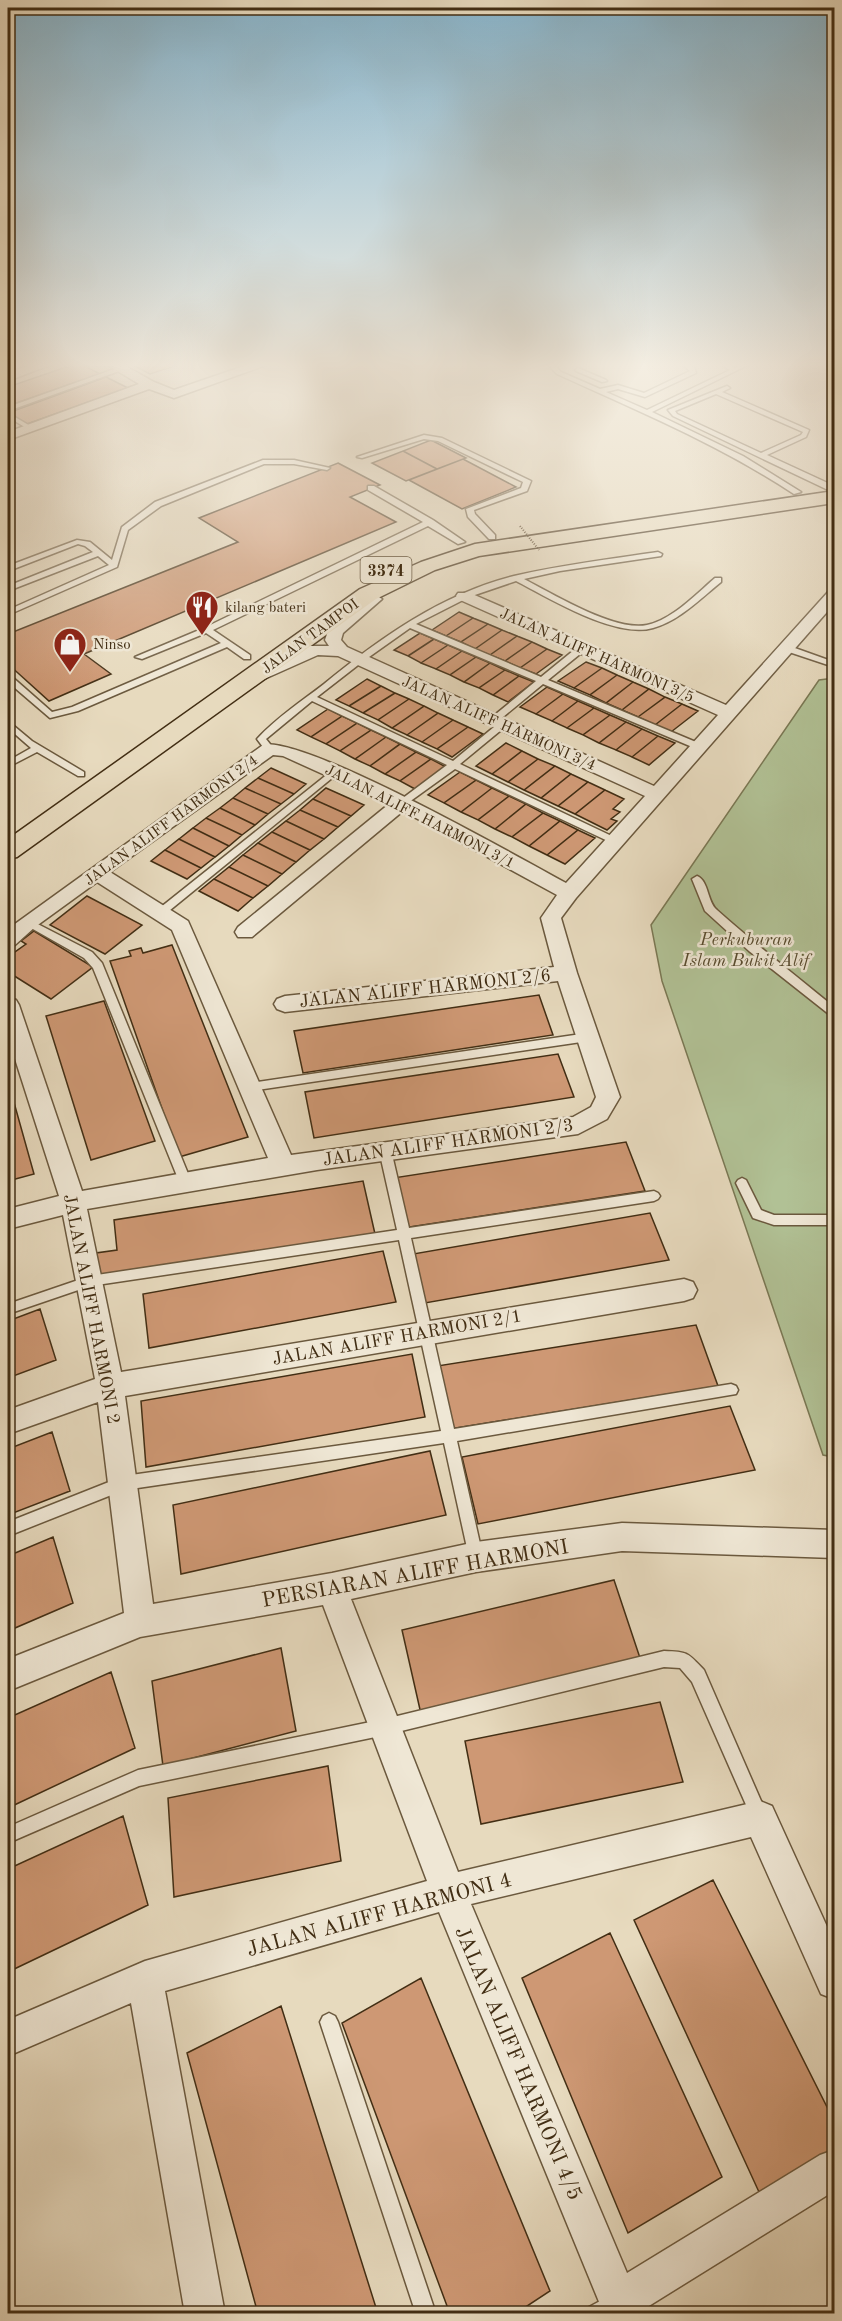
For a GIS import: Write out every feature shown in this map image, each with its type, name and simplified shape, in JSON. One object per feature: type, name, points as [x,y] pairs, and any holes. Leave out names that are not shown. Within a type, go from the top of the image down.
[{"type":"main road","name":"JALAN TAMPOI","points":[[35,806],[348,589],[401,562],[461,542],[797,492],[833,490]]},
{"type":"main road","name":"JALAN TAMPOI","points":[[8,851],[368,594],[409,575],[475,550],[833,490]]},
{"type":"street","points":[[341,651],[333,640],[335,631],[362,607],[409,575]]},
{"type":"street","name":"JALAN ALIFF HARMONI 2/3","points":[[8,1219],[73,1201],[185,1181],[385,1150],[578,1125],[590,1119],[605,1106],[608,1097],[566,973],[551,918],[569,893],[782,657],[834,595]]},
{"type":"street","name":"JALAN ALIFF HARMONI 3/5","points":[[464,596],[730,714]]},
{"type":"street","name":"JALAN ALIFF HARMONI 3/4","points":[[238,687],[315,650],[341,651],[657,795]]},
{"type":"street","name":"JALAN ALIFF HARMONI 3/1","points":[[269,749],[287,751],[402,803],[569,893]]},
{"type":"street","name":"JALAN ALIFF HARMONI 2/4","points":[[8,940],[28,922],[269,749]]},
{"type":"street","points":[[245,932],[402,803]]},
{"type":"street","points":[[97,873],[181,926],[283,1165]]},
{"type":"street","name":"JALAN ALIFF HARMONI 2/6","points":[[285,1004],[566,973]]},
{"type":"street","name":"JALAN ALIFF HARMONI 2","points":[[8,1005],[73,1201],[110,1386],[140,1622]]},
{"type":"street","name":"JALAN ALIFF HARMONI 2/1","points":[[8,1422],[110,1386],[684,1290]]},
{"type":"street","name":"PERSIARAN ALIFF HARMONI","points":[[8,1675],[140,1622],[332,1588],[476,1557],[622,1537],[834,1544]]},
{"type":"street","name":"JALAN ALIFF HARMONI 4/5","points":[[332,1588],[608,2307]]},
{"type":"street","points":[[760,1818],[834,1981]]},
{"type":"street","name":"JALAN ALIFF HARMONI 4","points":[[8,2038],[145,1979],[448,1892],[760,1818]]},
{"type":"street","points":[[145,1979],[205,2313]]},
{"type":"street","points":[[608,2307],[834,2169]]},
{"type":"lane","points":[[8,613],[114,565],[125,529],[158,504],[237,472]]},
{"type":"lane","points":[[492,537],[471,515],[470,509],[524,489],[527,481],[509,472]]},
{"type":"lane","points":[[769,472],[797,492]]},
{"type":"lane","points":[[797,472],[833,490]]},
{"type":"lane","points":[[371,488],[461,542]]},
{"type":"lane","points":[[139,657],[207,630],[430,522]]},
{"type":"lane","points":[[8,568],[77,542],[87,544],[114,565]]},
{"type":"lane","points":[[8,589],[99,553]]},
{"type":"lane","name":"JALAN ALIFF HARMONI 2/4","points":[[269,749],[261,739],[360,659],[411,626],[464,596],[534,573],[658,554]]},
{"type":"lane","points":[[516,578],[602,620],[641,628],[673,616],[718,580]]},
{"type":"lane","points":[[411,626],[700,747]]},
{"type":"lane","points":[[207,630],[247,657]]},
{"type":"lane","points":[[8,678],[50,715],[75,709],[227,645]]},
{"type":"lane","points":[[402,803],[454,765],[542,681],[582,648]]},
{"type":"lane","points":[[782,657],[834,665]]},
{"type":"lane","points":[[312,698],[615,841]]},
{"type":"lane","points":[[8,724],[38,748],[81,774]]},
{"type":"lane","points":[[8,764],[38,748]]},
{"type":"lane","points":[[160,913],[334,772]]},
{"type":"lane","points":[[697,879],[709,909],[753,948],[834,1012]]},
{"type":"lane","points":[[28,922],[88,955],[98,966],[185,1181]]},
{"type":"lane","points":[[250,1087],[588,1037]]},
{"type":"lane","points":[[385,1150],[476,1557]]},
{"type":"lane","points":[[742,1183],[758,1214],[774,1220],[834,1220]]},
{"type":"lane","points":[[8,1309],[90,1281],[654,1196]]},
{"type":"lane","points":[[8,1529],[124,1483],[448,1436],[730,1390]]},
{"type":"lane","points":[[8,1835],[138,1778],[385,1727],[664,1659],[684,1660],[698,1676],[760,1818]]},
{"type":"lane","points":[[329,2022],[426,2313]]},
{"type":"path","points":[[520,526],[539,550]]},
{"type":"green space","name":"Perkuburan Islam Bukit Alif","points":[[834,678],[834,1457],[823,1455],[662,981],[651,925],[819,680]]},
{"type":"building","points":[[314,472],[356,472],[380,485],[350,497],[396,522],[84,654],[111,674],[49,701],[8,664],[8,634],[238,542],[199,518]]},
{"type":"building","points":[[390,472],[428,472],[406,481]]},
{"type":"building","points":[[429,472],[488,472],[516,487],[462,509],[409,480]]},
{"type":"building","points":[[459,612],[473,618],[446,636],[432,630]]},
{"type":"building","points":[[473,618],[488,624],[461,642],[446,636]]},
{"type":"building","points":[[488,624],[502,630],[475,649],[461,642]]},
{"type":"building","points":[[502,630],[517,636],[490,655],[475,649]]},
{"type":"building","points":[[420,633],[434,639],[408,656],[394,650]]},
{"type":"building","points":[[517,636],[532,642],[505,661],[490,655]]},
{"type":"building","points":[[434,639],[448,645],[421,663],[408,656]]},
{"type":"building","points":[[532,642],[547,649],[520,668],[505,661]]},
{"type":"building","points":[[448,645],[462,651],[436,669],[421,663]]},
{"type":"building","points":[[547,649],[562,655],[536,674],[520,668]]},
{"type":"building","points":[[462,651],[476,657],[450,675],[436,669]]},
{"type":"building","points":[[476,657],[490,663],[464,682],[450,675]]},
{"type":"building","points":[[586,662],[602,668],[574,688],[558,681]]},
{"type":"building","points":[[490,663],[505,670],[479,688],[464,682]]},
{"type":"building","points":[[602,668],[617,675],[590,695],[574,688]]},
{"type":"building","points":[[505,670],[519,676],[493,695],[479,688]]},
{"type":"building","points":[[617,675],[633,682],[606,703],[590,695]]},
{"type":"building","points":[[519,676],[534,682],[508,702],[493,695]]},
{"type":"building","points":[[367,679],[381,686],[349,706],[336,700]]},
{"type":"building","points":[[633,682],[649,689],[622,710],[606,703]]},
{"type":"building","points":[[381,686],[395,693],[363,713],[349,706]]},
{"type":"building","points":[[547,687],[563,694],[536,714],[520,707]]},
{"type":"building","points":[[649,689],[665,697],[638,717],[622,710]]},
{"type":"building","points":[[395,693],[409,699],[378,720],[363,713]]},
{"type":"building","points":[[563,694],[578,701],[552,721],[536,714]]},
{"type":"building","points":[[665,697],[682,704],[655,725],[638,717]]},
{"type":"building","points":[[409,699],[424,706],[392,728],[378,720]]},
{"type":"building","points":[[578,701],[594,708],[567,728],[552,721]]},
{"type":"building","points":[[682,704],[698,711],[671,732],[655,725]]},
{"type":"building","points":[[424,706],[438,713],[407,735],[392,728]]},
{"type":"building","points":[[594,708],[610,715],[583,735],[567,728]]},
{"type":"building","points":[[328,709],[342,716],[311,737],[297,730]]},
{"type":"building","points":[[438,713],[453,720],[422,742],[407,735]]},
{"type":"building","points":[[610,715],[626,722],[599,743],[583,735]]},
{"type":"building","points":[[342,716],[357,723],[326,744],[311,737]]},
{"type":"building","points":[[453,720],[468,727],[437,749],[422,742]]},
{"type":"building","points":[[626,722],[642,729],[616,750],[599,743]]},
{"type":"building","points":[[357,723],[371,730],[340,751],[326,744]]},
{"type":"building","points":[[468,727],[483,734],[452,757],[437,749]]},
{"type":"building","points":[[642,729],[658,736],[632,757],[616,750]]},
{"type":"building","points":[[371,730],[386,737],[355,759],[340,751]]},
{"type":"building","points":[[658,736],[675,743],[649,765],[632,757]]},
{"type":"building","points":[[386,737],[400,744],[370,766],[355,759]]},
{"type":"building","points":[[506,743],[522,751],[492,774],[476,766]]},
{"type":"building","points":[[400,744],[416,752],[385,774],[370,766]]},
{"type":"building","points":[[522,751],[538,759],[508,782],[492,774]]},
{"type":"building","points":[[416,752],[431,759],[400,781],[385,774]]},
{"type":"building","points":[[431,759],[446,767],[415,789],[400,781]]},
{"type":"building","points":[[538,759],[555,766],[524,790],[508,782]]},
{"type":"building","points":[[555,766],[571,774],[541,798],[524,790]]},
{"type":"building","points":[[271,768],[306,784],[294,794],[258,778]]},
{"type":"building","points":[[460,772],[476,780],[444,803],[428,795]]},
{"type":"building","points":[[571,774],[588,782],[558,806],[541,798]]},
{"type":"building","points":[[258,778],[294,794],[281,804],[245,788]]},
{"type":"building","points":[[476,780],[492,788],[461,812],[444,803]]},
{"type":"building","points":[[588,782],[605,790],[575,814],[558,806]]},
{"type":"building","points":[[245,788],[281,804],[268,814],[233,798]]},
{"type":"building","points":[[326,788],[364,805],[351,816],[313,799]]},
{"type":"building","points":[[492,788],[509,796],[478,820],[461,812]]},
{"type":"building","points":[[605,790],[624,799],[613,809],[620,812],[611,819],[617,821],[607,830],[575,814]]},
{"type":"building","points":[[509,796],[526,804],[495,829],[478,820]]},
{"type":"building","points":[[233,798],[268,814],[255,825],[220,808]]},
{"type":"building","points":[[313,799],[351,816],[338,827],[300,810]]},
{"type":"building","points":[[526,804],[543,813],[512,837],[495,829]]},
{"type":"building","points":[[220,808],[255,825],[242,835],[206,818]]},
{"type":"building","points":[[300,810],[338,827],[324,839],[286,821]]},
{"type":"building","points":[[543,813],[560,821],[529,846],[512,837]]},
{"type":"building","points":[[206,818],[242,835],[229,846],[193,828]]},
{"type":"building","points":[[286,821],[324,839],[310,850],[272,832]]},
{"type":"building","points":[[560,821],[578,830],[547,855],[529,846]]},
{"type":"building","points":[[193,828],[229,846],[215,857],[179,839]]},
{"type":"building","points":[[578,830],[595,838],[565,864],[547,855]]},
{"type":"building","points":[[272,832],[310,850],[296,862],[258,843]]},
{"type":"building","points":[[179,839],[215,857],[201,868],[165,850]]},
{"type":"building","points":[[258,843],[296,862],[282,874],[243,855]]},
{"type":"building","points":[[165,850],[201,868],[187,879],[151,861]]},
{"type":"building","points":[[243,855],[282,874],[268,886],[229,867]]},
{"type":"building","points":[[229,867],[268,886],[253,898],[214,879]]},
{"type":"building","points":[[214,879],[253,898],[238,911],[199,891]]},
{"type":"building","points":[[87,896],[142,925],[105,954],[50,925]]},
{"type":"building","points":[[34,931],[93,967],[51,999],[8,972],[8,957],[26,944],[21,941]]},
{"type":"building","points":[[172,945],[248,1137],[179,1157],[110,961],[131,956],[129,951],[141,948],[143,953]]},
{"type":"building","points":[[539,995],[553,1035],[303,1073],[294,1031]]},
{"type":"building","points":[[104,1001],[155,1141],[91,1160],[46,1016]]},
{"type":"building","points":[[558,1054],[574,1097],[314,1138],[305,1092]]},
{"type":"building","points":[[8,1081],[34,1174],[8,1181]]},
{"type":"building","points":[[626,1142],[645,1191],[403,1228],[393,1178]]},
{"type":"building","points":[[363,1181],[375,1234],[98,1280],[96,1253],[117,1250],[114,1220]]},
{"type":"building","points":[[650,1213],[669,1260],[425,1303],[413,1254]]},
{"type":"building","points":[[383,1251],[396,1302],[149,1348],[143,1294]]},
{"type":"building","points":[[40,1309],[56,1360],[8,1378],[8,1321]]},
{"type":"building","points":[[696,1325],[718,1386],[450,1429],[437,1366]]},
{"type":"building","points":[[412,1354],[425,1417],[146,1467],[141,1401]]},
{"type":"building","points":[[730,1406],[755,1470],[478,1524],[462,1457]]},
{"type":"building","points":[[52,1432],[70,1491],[8,1515],[8,1449]]},
{"type":"building","points":[[430,1451],[446,1515],[181,1574],[173,1505]]},
{"type":"building","points":[[53,1537],[73,1603],[8,1631],[8,1556]]},
{"type":"building","points":[[614,1580],[641,1661],[421,1714],[402,1630]]},
{"type":"building","points":[[281,1648],[296,1731],[163,1766],[152,1681]]},
{"type":"building","points":[[111,1672],[135,1748],[8,1808],[8,1718]]},
{"type":"building","points":[[660,1702],[683,1782],[481,1824],[465,1741]]},
{"type":"building","points":[[328,1766],[341,1861],[174,1897],[168,1798]]},
{"type":"building","points":[[123,1816],[148,1905],[8,1972],[8,1869]]},
{"type":"building","points":[[713,1880],[834,2121],[834,2149],[759,2192],[634,1920]]},
{"type":"building","points":[[610,1933],[722,2177],[628,2233],[522,1978]]},
{"type":"building","points":[[421,1978],[550,2291],[515,2314],[450,2314],[342,2023]]},
{"type":"building","points":[[281,2006],[378,2314],[258,2314],[187,2053]]},
{"type":"place","name":"kilang bateri","points":[[202,636]]},
{"type":"place","name":"Ninso","points":[[70,673]]}]
